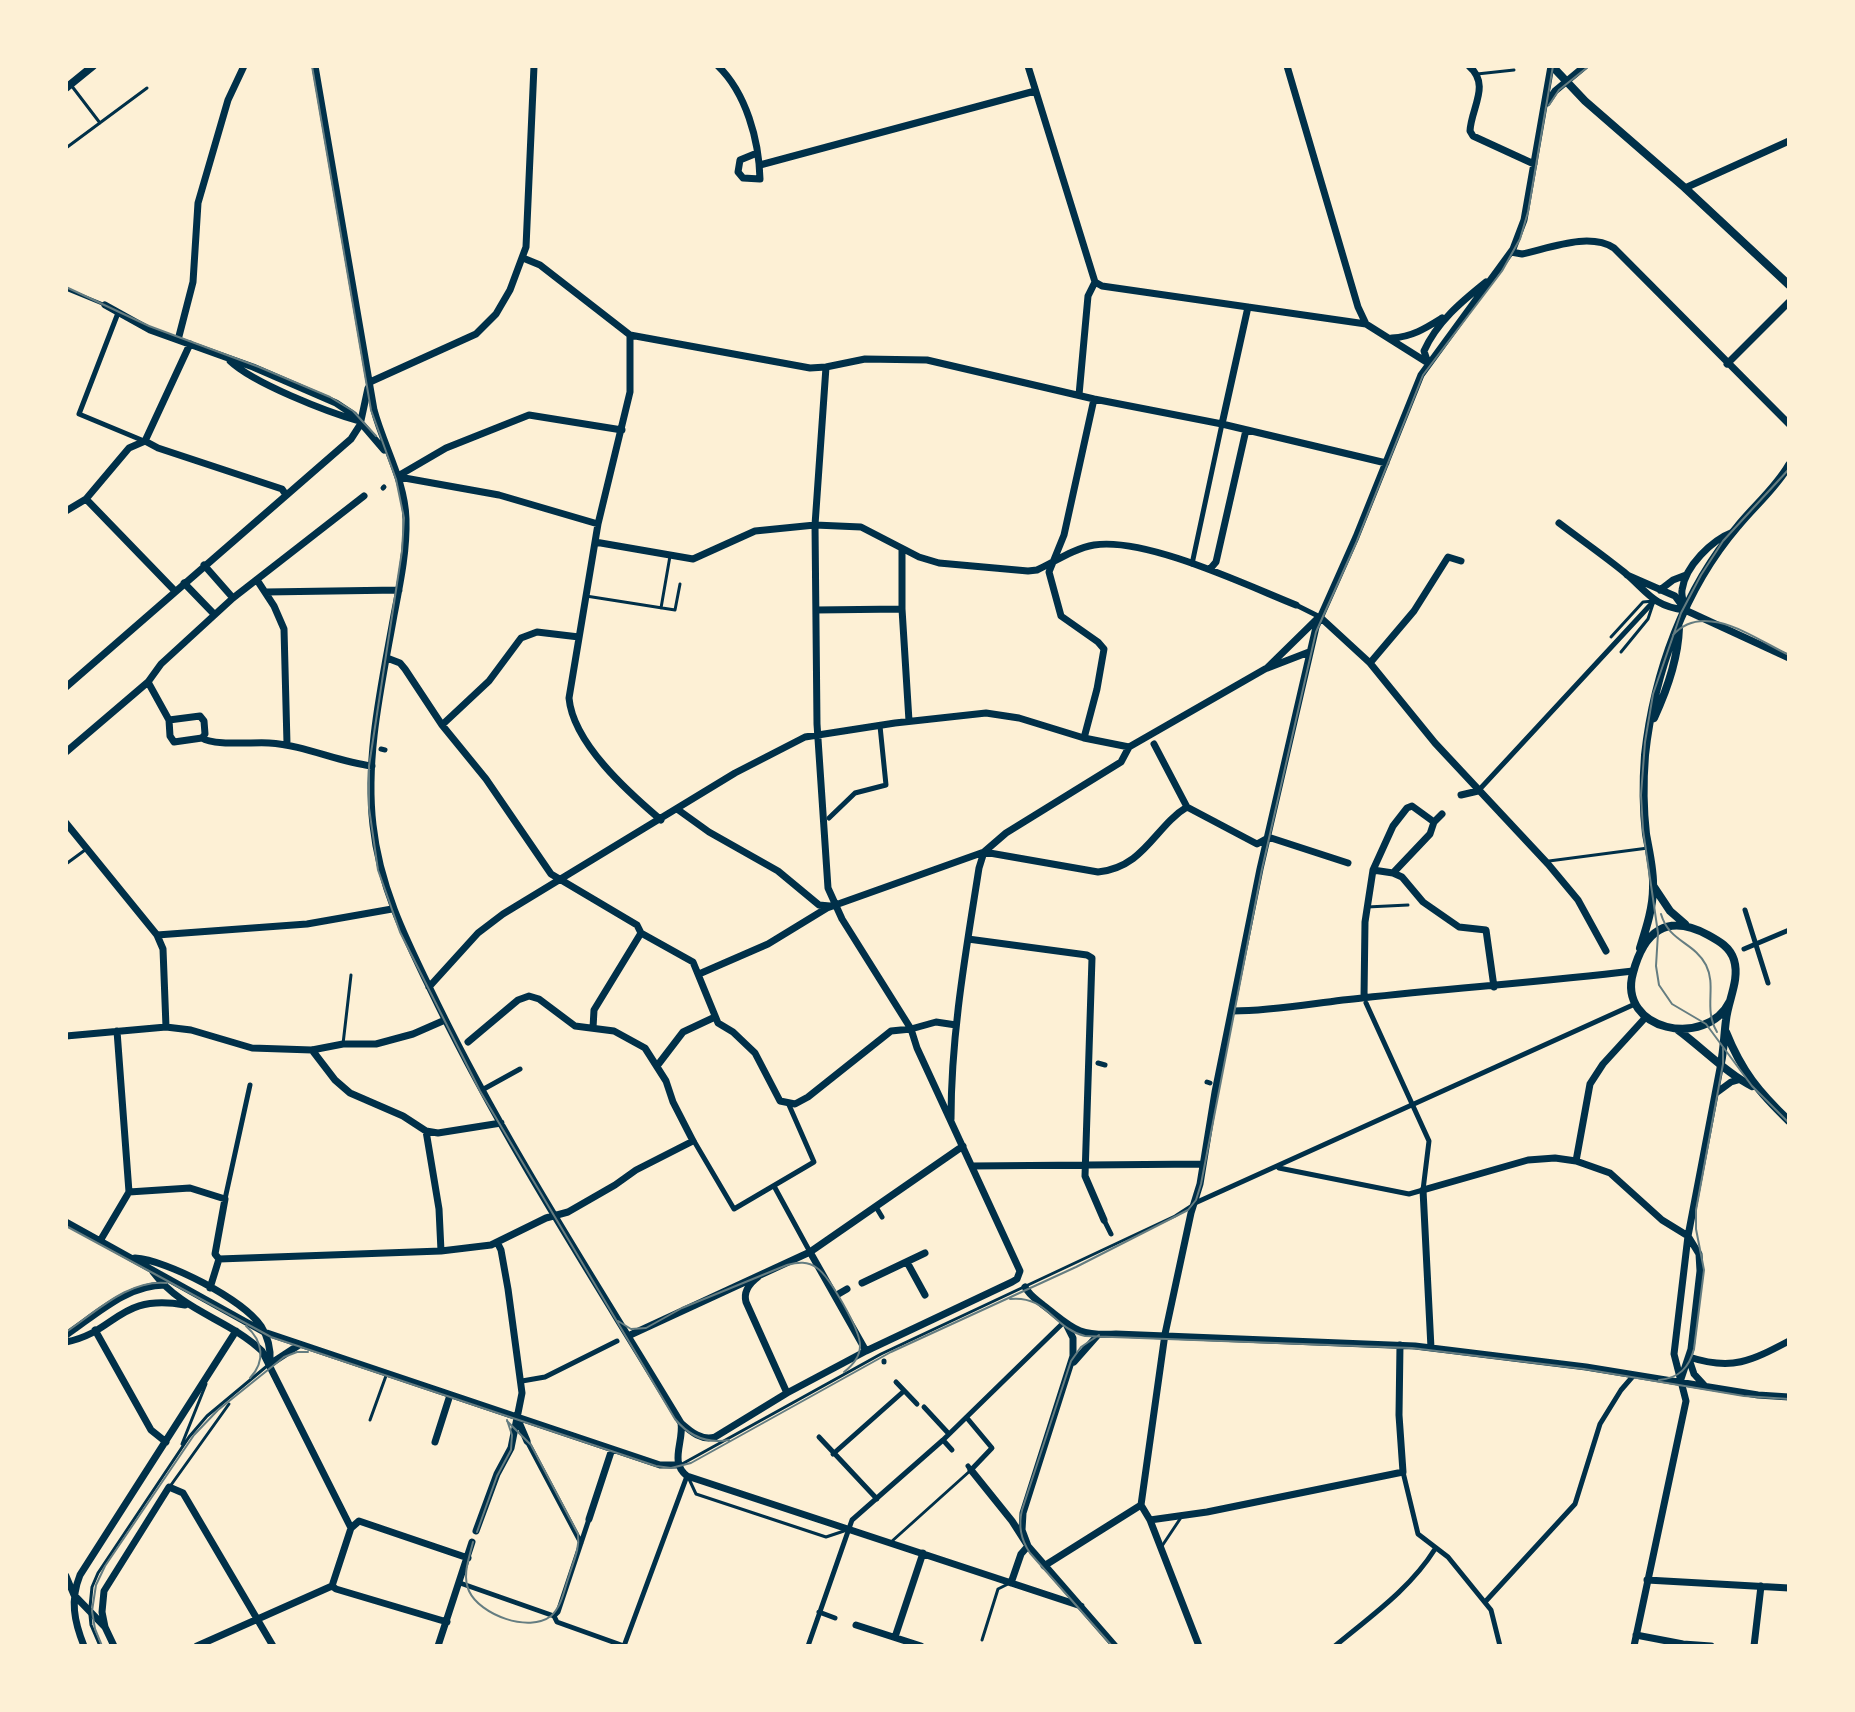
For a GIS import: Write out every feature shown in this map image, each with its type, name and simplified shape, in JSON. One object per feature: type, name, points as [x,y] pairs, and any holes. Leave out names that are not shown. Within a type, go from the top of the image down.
[{"type":"street","points":[[68,86],[93,66]]},
{"type":"street","points":[[178,340],[193,282],[198,203],[228,100],[244,66]]},
{"type":"street","points":[[315,66],[374,410],[404,495],[406,520],[399,590],[372,766],[374,841],[380,869],[392,909],[429,987],[501,1123],[681,1423],[698,1435],[710,1438],[934,1314],[1017,1279],[1020,1271],[911,1029],[836,907],[828,888],[827,819],[818,734],[815,525],[826,367]]},
{"type":"street","points":[[370,382],[476,334],[503,303],[523,258],[534,66]]},
{"type":"street","points":[[718,66],[743,103],[757,153],[760,165],[760,179],[743,178],[738,172],[740,160],[757,153]]},
{"type":"street","points":[[1028,66],[1095,282],[1102,286],[1366,324],[1428,363]]},
{"type":"street","points":[[1287,66],[1358,307],[1366,324]]},
{"type":"street","points":[[1469,66],[1477,74],[1480,88],[1470,131],[1473,136],[1534,164]]},
{"type":"street","points":[[1552,66],[1585,101],[1789,285]]},
{"type":"street","points":[[1196,1645],[1150,1520],[1141,1505],[1165,1336],[1309,652],[1320,617],[1428,363],[1511,252],[1524,220],[1552,66]]},
{"type":"street","points":[[1542,117],[1549,99],[1585,66]]},
{"type":"street","points":[[760,165],[1035,91]]},
{"type":"street","points":[[1685,188],[1789,141]]},
{"type":"street","points":[[1511,252],[1522,254],[1587,241],[1604,242],[1614,248],[1789,424]]},
{"type":"street","points":[[523,258],[540,265],[630,335],[810,368],[865,359],[927,360],[1386,463]]},
{"type":"street","points":[[1390,338],[1404,338],[1419,332],[1448,314],[1496,276]]},
{"type":"street","points":[[1079,395],[1088,296],[1095,282]]},
{"type":"street","points":[[1727,364],[1789,302]]},
{"type":"street","points":[[105,305],[150,330],[225,357],[254,378],[361,422],[387,454]]},
{"type":"street","points":[[1192,565],[1248,307]]},
{"type":"street","points":[[118,313],[79,414],[158,448],[282,489],[286,495]]},
{"type":"street","points":[[1428,363],[1424,351],[1448,314]]},
{"type":"street","points":[[630,335],[630,392],[598,524],[569,698],[570,711],[578,729],[606,765],[661,820]]},
{"type":"street","points":[[66,511],[86,499],[129,448],[145,441],[190,344]]},
{"type":"street","points":[[66,687],[351,439],[361,422],[370,382]]},
{"type":"street","points":[[1084,738],[1104,649],[1061,616],[1049,572],[1064,535],[1094,399]]},
{"type":"street","points":[[398,476],[446,448],[529,415],[622,430]]},
{"type":"street","points":[[1210,569],[1216,562],[1246,430]]},
{"type":"street","points":[[1755,1088],[1738,1080],[1677,1029],[1645,1018],[1635,1004],[1630,986],[1648,924],[1654,887],[1644,785],[1650,724],[1659,681],[1685,610],[1733,532],[1774,487],[1789,465]]},
{"type":"street","points":[[398,476],[499,495],[598,524]]},
{"type":"street","points":[[1774,487],[1789,476]]},
{"type":"street","points":[[66,752],[148,682],[161,664],[214,614],[364,496]]},
{"type":"street","points":[[86,499],[175,591]]},
{"type":"street","points":[[1559,523],[1627,575],[1654,601],[1669,608],[1685,610],[1789,658]]},
{"type":"street","points":[[595,542],[693,559],[755,531],[815,525],[861,527],[902,549],[929,560],[953,565],[1037,570],[1083,548],[1100,545],[1125,546],[1210,569],[1320,617],[1370,663],[1423,729],[1546,861],[1578,900],[1606,951]]},
{"type":"street","points":[[1685,610],[1681,593],[1686,575],[1709,546],[1733,532]]},
{"type":"street","points":[[902,549],[902,609],[909,721]]},
{"type":"street","points":[[1370,663],[1414,611],[1448,557],[1461,561]]},
{"type":"street","points":[[204,565],[233,598]]},
{"type":"street","points":[[1627,575],[1675,596],[1685,610]]},
{"type":"street","points":[[1660,590],[1686,575]]},
{"type":"street","points":[[257,580],[284,629],[287,744]]},
{"type":"street","points":[[184,583],[214,614]]},
{"type":"street","points":[[266,592],[399,590]]},
{"type":"street","points":[[1461,795],[1478,791],[1654,601]]},
{"type":"street","points":[[816,610],[902,609]]},
{"type":"street","points":[[1265,669],[1320,617]]},
{"type":"street","points":[[442,725],[489,681],[521,638],[537,632],[579,637]]},
{"type":"street","points":[[699,974],[768,944],[827,908],[984,852],[1006,833],[1121,762],[1129,747],[1265,669],[1309,652]]},
{"type":"street","points":[[387,658],[400,663],[405,669],[456,746],[486,779],[551,874],[637,925],[641,933],[693,962],[718,1023],[755,1053],[776,1097],[789,1105],[814,1162],[734,1209],[693,1141],[657,1066],[641,1044],[610,1030],[582,1028],[567,1022],[539,999],[529,996],[518,1000],[468,1042]]},
{"type":"street","points":[[148,682],[169,720],[170,736],[174,742],[202,738],[209,743],[287,744],[372,766]]},
{"type":"street","points":[[429,987],[478,933],[503,914],[735,773],[805,737],[986,713],[1019,718],[1084,738],[1129,747]]},
{"type":"street","points":[[169,720],[200,716],[204,721],[205,734],[202,738]]},
{"type":"street","points":[[827,819],[855,793],[886,785],[880,725]]},
{"type":"street","points":[[1154,744],[1187,807],[1257,844],[1268,837],[1348,863]]},
{"type":"street","points":[[1431,1348],[1423,1190],[1429,1141],[1365,1000],[1363,943],[1373,870],[1393,826],[1412,806],[1434,822]]},
{"type":"street","points":[[984,852],[1107,871],[1133,858],[1187,807]]},
{"type":"street","points":[[677,809],[709,832],[778,871],[819,905],[836,907]]},
{"type":"street","points":[[1393,873],[1430,834],[1434,822],[1442,814]]},
{"type":"street","points":[[66,823],[157,935],[163,949],[166,1027]]},
{"type":"street","points":[[951,1122],[951,1072],[956,1025],[984,852]]},
{"type":"street","points":[[1373,870],[1402,877],[1423,902],[1459,927],[1486,930],[1494,987]]},
{"type":"street","points":[[1634,1646],[1686,1401],[1674,1354],[1688,1236],[1736,971],[1731,952],[1715,939],[1686,925],[1670,911],[1654,887]]},
{"type":"street","points":[[157,935],[307,924],[392,909]]},
{"type":"street","points":[[1745,910],[1768,983]]},
{"type":"street","points":[[1640,948],[1657,930],[1686,925]]},
{"type":"street","points":[[1744,949],[1789,930]]},
{"type":"street","points":[[593,1028],[594,1010],[641,933]]},
{"type":"street","points":[[968,939],[1092,958],[1085,1176],[1111,1234]]},
{"type":"street","points":[[1233,1011],[1262,1011],[1633,971]]},
{"type":"street","points":[[1677,1029],[1702,1026],[1720,1016],[1730,1001]]},
{"type":"street","points":[[1195,1203],[1635,1004]]},
{"type":"street","points":[[657,1066],[683,1032],[715,1017]]},
{"type":"street","points":[[1576,1161],[1590,1084],[1645,1018]]},
{"type":"street","points":[[66,1036],[166,1027],[191,1030],[261,1049],[312,1050],[343,1044],[376,1044],[413,1034],[445,1020]]},
{"type":"street","points":[[789,1105],[808,1097],[891,1031],[936,1022],[956,1025]]},
{"type":"street","points":[[100,1241],[129,1192],[117,1031]]},
{"type":"street","points":[[1726,1032],[1738,1061],[1755,1088],[1789,1121]]},
{"type":"street","points":[[312,1050],[335,1080],[350,1093],[403,1116],[426,1131],[438,1133],[501,1123]]},
{"type":"street","points":[[482,1090],[520,1069]]},
{"type":"street","points":[[1716,1093],[1738,1080]]},
{"type":"street","points":[[219,1259],[215,1254],[250,1085]]},
{"type":"street","points":[[426,1131],[439,1209],[441,1251]]},
{"type":"street","points":[[219,1259],[441,1251],[491,1245],[568,1212],[636,1170],[693,1141]]},
{"type":"street","points":[[628,1336],[810,1252],[963,1146]]},
{"type":"street","points":[[1278,1167],[1409,1194],[1528,1160],[1555,1158],[1576,1161],[1610,1173],[1662,1220],[1688,1236],[1699,1254],[1700,1271],[1689,1357],[1680,1382]]},
{"type":"street","points":[[972,1166],[1203,1164]]},
{"type":"street","points":[[774,1186],[866,1351]]},
{"type":"street","points":[[129,1192],[190,1188],[225,1199]]},
{"type":"street","points":[[876,1207],[882,1217]]},
{"type":"street","points":[[66,1222],[264,1332],[660,1465],[678,1465]]},
{"type":"street","points":[[476,1531],[498,1471],[511,1448],[522,1381],[501,1250],[497,1242]]},
{"type":"street","points":[[862,1283],[925,1253]]},
{"type":"street","points":[[132,1258],[150,1259],[163,1264],[245,1309],[264,1332],[270,1348],[270,1364]]},
{"type":"street","points":[[210,1288],[219,1259]]},
{"type":"street","points":[[906,1261],[925,1295]]},
{"type":"street","points":[[146,1266],[162,1285],[189,1305],[236,1331],[262,1351],[351,1528]]},
{"type":"street","points":[[762,1273],[747,1288],[744,1296],[787,1393]]},
{"type":"street","points":[[66,1335],[133,1290],[162,1285],[191,1291]]},
{"type":"street","points":[[1025,1287],[1033,1298],[1064,1322],[1077,1330],[1099,1336],[1400,1345],[1789,1397]]},
{"type":"street","points":[[835,1296],[847,1289]]},
{"type":"street","points":[[66,1342],[79,1340],[123,1312],[142,1304],[164,1301],[189,1305]]},
{"type":"street","points":[[808,1646],[852,1520],[943,1440],[1064,1322]]},
{"type":"street","points":[[1064,1322],[1072,1335],[1073,1346],[1067,1379]]},
{"type":"street","points":[[95,1330],[151,1430],[166,1442]]},
{"type":"street","points":[[70,1596],[80,1575],[236,1331]]},
{"type":"street","points":[[1028,1546],[1022,1530],[1023,1513],[1067,1379],[1078,1356],[1099,1336]]},
{"type":"street","points":[[522,1381],[545,1377],[617,1341]]},
{"type":"street","points":[[1689,1357],[1729,1364],[1753,1360],[1789,1341]]},
{"type":"street","points":[[270,1364],[299,1345]]},
{"type":"street","points":[[1400,1345],[1399,1415],[1403,1472],[1415,1527],[1422,1539],[1448,1557],[1491,1610],[1500,1646]]},
{"type":"street","points":[[1689,1357],[1694,1374],[1706,1387]]},
{"type":"street","points":[[1485,1602],[1575,1504],[1600,1424],[1634,1375]]},
{"type":"street","points":[[896,1382],[917,1404]]},
{"type":"street","points":[[833,1454],[904,1391]]},
{"type":"street","points":[[435,1442],[450,1395]]},
{"type":"street","points":[[924,1407],[949,1434]]},
{"type":"street","points":[[517,1417],[581,1543]]},
{"type":"street","points":[[967,1417],[992,1448],[970,1468],[1044,1566],[1115,1646]]},
{"type":"street","points":[[681,1423],[678,1465],[687,1476],[1081,1606]]},
{"type":"street","points":[[819,1437],[877,1499]]},
{"type":"street","points":[[943,1440],[952,1450]]},
{"type":"street","points":[[554,1616],[558,1612],[612,1449]]},
{"type":"street","points":[[1150,1520],[1403,1472]]},
{"type":"street","points":[[460,1583],[554,1616],[557,1622],[624,1646],[687,1476]]},
{"type":"street","points":[[112,1645],[102,1612],[104,1591],[169,1487],[183,1493],[273,1646]]},
{"type":"street","points":[[1044,1566],[1141,1505]]},
{"type":"street","points":[[197,1646],[332,1586],[351,1528],[359,1521],[468,1558]]},
{"type":"street","points":[[438,1646],[472,1542]]},
{"type":"street","points":[[1011,1583],[1021,1554],[1028,1546]]},
{"type":"street","points":[[1335,1646],[1402,1590],[1420,1572],[1435,1549]]},
{"type":"street","points":[[895,1637],[923,1553]]},
{"type":"street","points":[[66,1576],[75,1622],[84,1646]]},
{"type":"street","points":[[1647,1580],[1789,1588]]},
{"type":"street","points":[[332,1586],[447,1622]]},
{"type":"street","points":[[1754,1646],[1761,1586]]},
{"type":"street","points":[[70,1596],[105,1627]]},
{"type":"street","points":[[819,1612],[835,1618]]},
{"type":"street","points":[[856,1625],[921,1646]]},
{"type":"street","points":[[1636,1635],[1711,1646]]},
{"type":"lane","points":[[1477,74],[1514,70]]},
{"type":"lane","points":[[68,86],[100,123]]},
{"type":"lane","points":[[66,148],[147,88]]},
{"type":"lane","points":[[66,289],[105,305]]},
{"type":"lane","points":[[661,608],[670,556]]},
{"type":"lane","points":[[586,596],[675,610],[680,584]]},
{"type":"lane","points":[[1611,637],[1643,602],[1654,601],[1648,619],[1621,652]]},
{"type":"lane","points":[[66,864],[88,848]]},
{"type":"lane","points":[[1546,861],[1648,848]]},
{"type":"lane","points":[[1367,907],[1408,905]]},
{"type":"lane","points":[[343,1044],[351,975]]},
{"type":"lane","points":[[678,1465],[842,1374],[1068,1268],[1175,1216],[1195,1203]]},
{"type":"lane","points":[[956,1307],[965,1314]]},
{"type":"lane","points":[[100,1646],[89,1611],[92,1587],[98,1573],[180,1449],[207,1416],[270,1364]]},
{"type":"lane","points":[[180,1449],[210,1373]]},
{"type":"lane","points":[[370,1420],[387,1373]]},
{"type":"lane","points":[[169,1487],[229,1404]]},
{"type":"lane","points":[[706,1452],[715,1437]]},
{"type":"lane","points":[[890,1543],[970,1468]]},
{"type":"lane","points":[[687,1476],[696,1494],[826,1537],[847,1530]]},
{"type":"lane","points":[[1160,1550],[1183,1516]]},
{"type":"lane","points":[[982,1640],[998,1589],[1011,1583]]},
{"type":"tram line","points":[[312,66],[371,410],[396,479],[404,518],[402,551],[369,766],[369,808],[378,870],[400,932],[480,1091],[675,1419],[699,1437],[713,1441],[729,1440]]},
{"type":"tram line","points":[[66,1226],[271,1337],[656,1466],[671,1468],[691,1463],[891,1352],[1076,1267],[1188,1210],[1196,1200],[1201,1184],[1262,869],[1316,632],[1356,543],[1423,375],[1502,271],[1520,239],[1528,212],[1553,66]]},
{"type":"tram line","points":[[1549,105],[1559,90],[1589,66]]},
{"type":"tram line","points":[[66,287],[149,326],[330,397],[353,411],[376,436]]},
{"type":"tram line","points":[[1789,469],[1723,541],[1681,613],[1653,694],[1641,795],[1658,933],[1656,966],[1659,985],[1672,1004],[1706,1024],[1752,1086],[1789,1123]]},
{"type":"tram line","points":[[1673,635],[1685,625],[1699,621],[1714,622],[1746,632],[1789,655]]},
{"type":"tram line","points":[[1661,914],[1670,931],[1695,951],[1706,965],[1711,1014],[1717,1032]]},
{"type":"tram line","points":[[1659,1380],[1682,1371],[1694,1349],[1704,1270],[1696,1229],[1696,1210],[1723,1064],[1723,1048]]},
{"type":"tram line","points":[[618,1321],[631,1329],[646,1328],[682,1308],[787,1265],[806,1263],[817,1268],[829,1281],[859,1339],[857,1357],[844,1372]]},
{"type":"tram line","points":[[66,1332],[126,1291],[153,1283],[167,1283]]},
{"type":"tram line","points":[[1010,1299],[1033,1302],[1074,1332],[1085,1336],[1412,1348],[1584,1369],[1744,1396],[1789,1399]]},
{"type":"tram line","points":[[246,1326],[256,1338],[260,1351],[259,1365],[250,1378]]},
{"type":"tram line","points":[[1099,1335],[1081,1347],[1071,1361],[1022,1510],[1020,1527],[1030,1553],[1112,1646]]},
{"type":"tram line","points":[[102,1646],[92,1611],[96,1585],[105,1566],[194,1435],[218,1410],[284,1357],[308,1352]]},
{"type":"tram line","points":[[477,1532],[497,1476],[511,1450],[512,1435],[507,1420]]},
{"type":"tram line","points":[[473,1542],[466,1579],[469,1591],[483,1607],[506,1619],[530,1623],[542,1621],[555,1612],[576,1555],[578,1534],[531,1445],[507,1421]]}]
